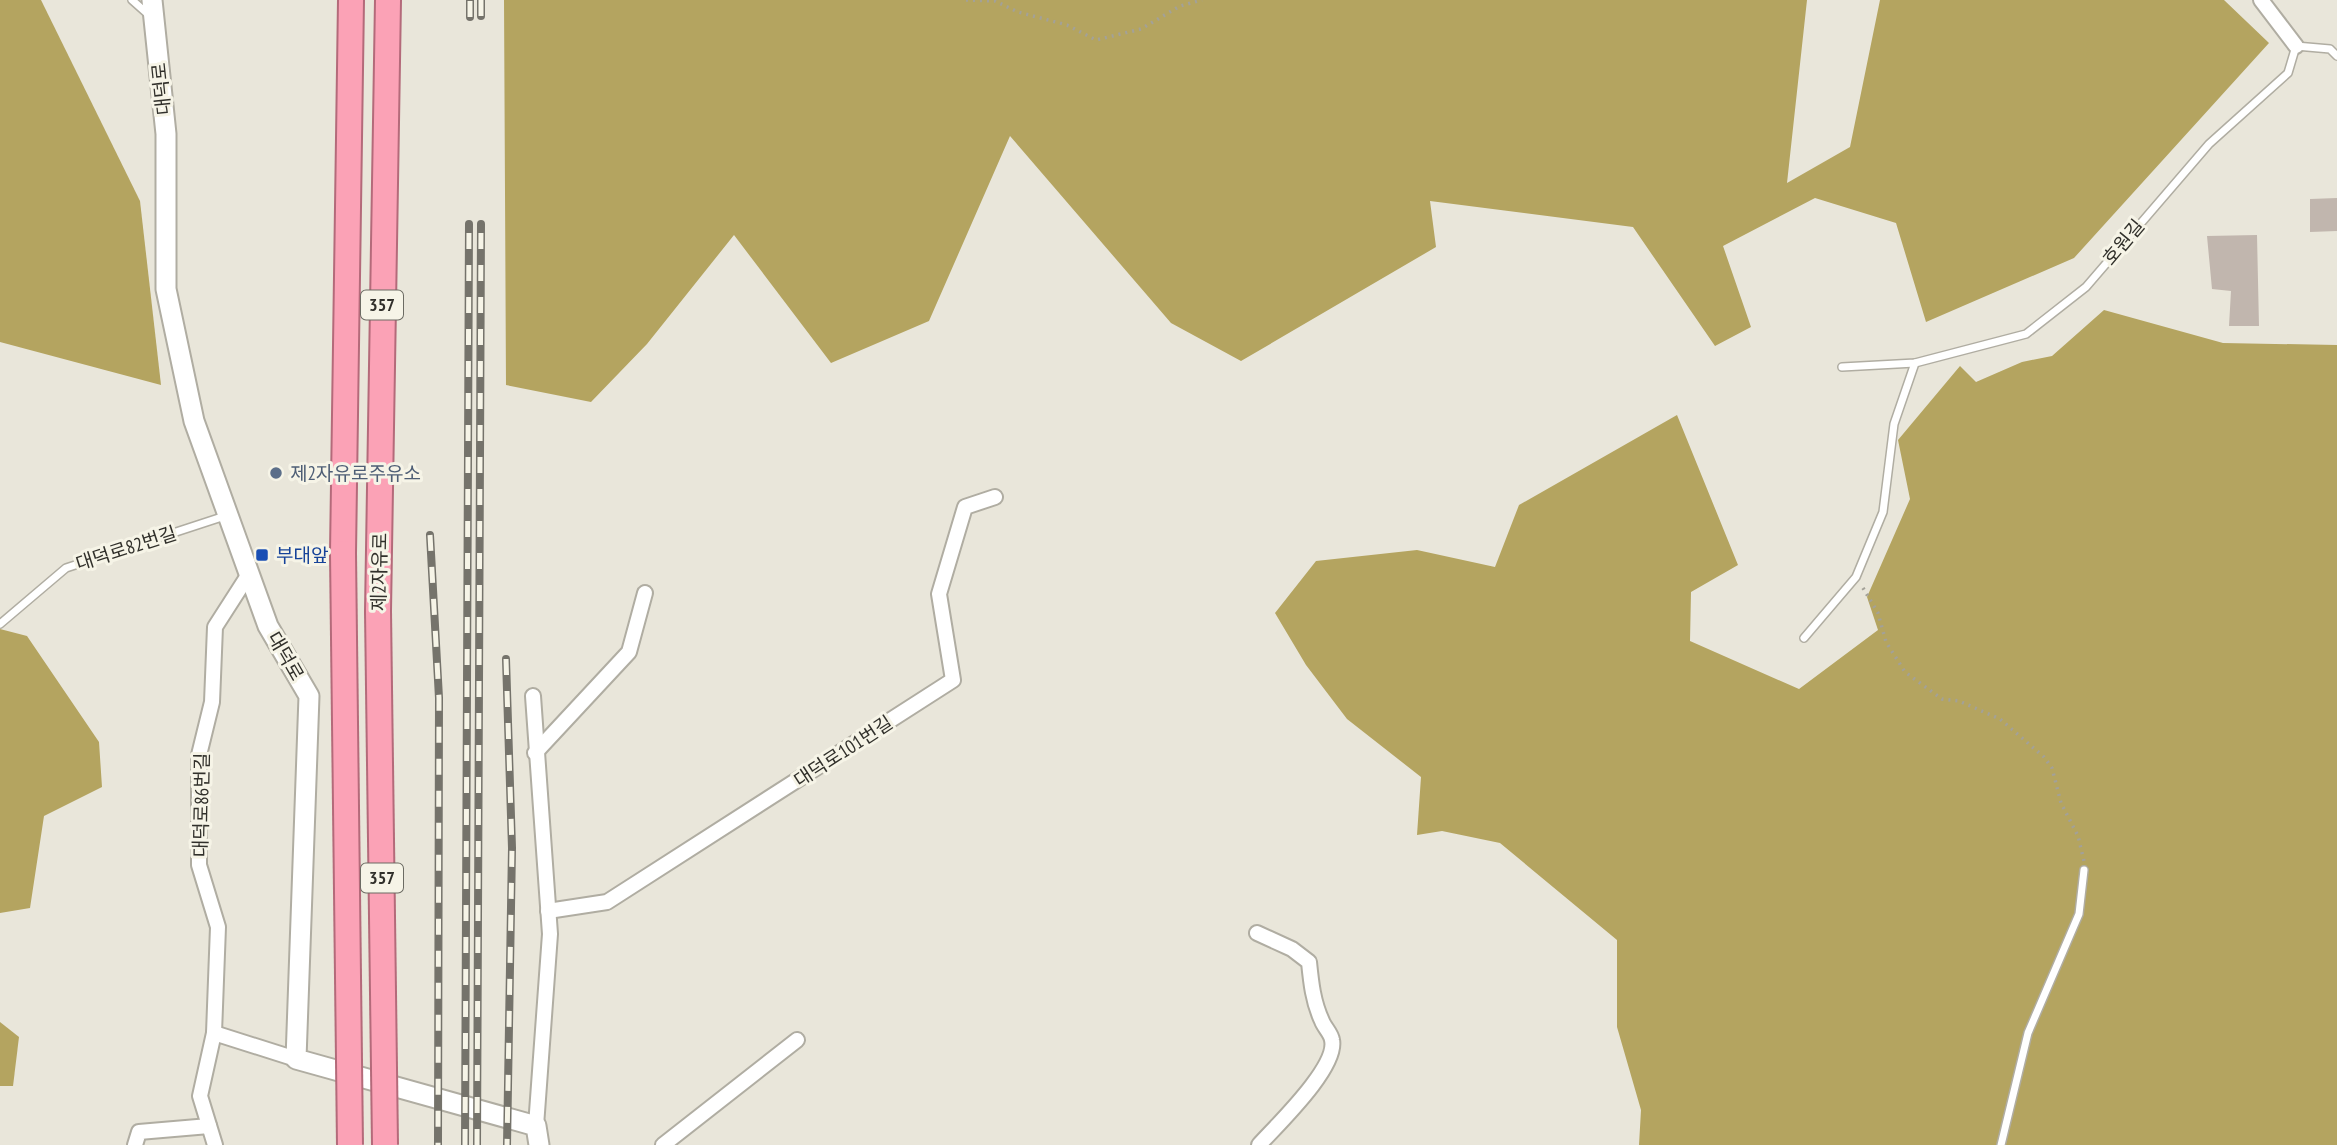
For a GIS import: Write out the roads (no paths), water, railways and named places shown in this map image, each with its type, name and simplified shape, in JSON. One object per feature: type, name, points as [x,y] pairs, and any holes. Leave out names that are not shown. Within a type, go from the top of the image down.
[{"type":"highway","name":"제2자유로","points":[[350,1145],[343,553],[351,0]]},
{"type":"highway","name":"제2자유로","points":[[385,1145],[378,611],[388,0]]},
{"type":"street","points":[[2261,0],[2296,46]]},
{"type":"street","name":"대덕로","points":[[153,9],[166,134],[166,289],[194,421],[268,626],[309,696],[296,1059]]},
{"type":"street","name":"대덕로101번길","points":[[548,911],[607,902],[953,680],[939,594],[965,507],[995,497]]},
{"type":"street","name":"대덕로86번길","points":[[215,1145],[200,1096],[214,1033],[218,927],[200,865],[199,755],[212,702],[215,627],[249,574]]},
{"type":"street","points":[[535,753],[629,652],[645,593]]},
{"type":"street","points":[[214,1033],[537,1136],[550,934],[533,696]]},
{"type":"street","points":[[1256,933],[1292,948],[1309,962],[1312,992],[1332,1040],[1331,1057],[1304,1094],[1259,1145]]},
{"type":"street","points":[[663,1145],[797,1040]]},
{"type":"street","points":[[135,1145],[139,1132],[209,1126]]},
{"type":"lane","name":"대덕로","points":[[132,0],[153,9]]},
{"type":"lane","points":[[2296,46],[2330,48],[2337,56]]},
{"type":"lane","name":"호원길","points":[[1842,367],[1914,363],[2026,334],[2086,287],[2209,144],[2288,73],[2296,46]]},
{"type":"lane","points":[[1804,638],[1856,577],[1884,512],[1894,424],[1914,363]]},
{"type":"lane","name":"대덕로82번길","points":[[0,624],[66,568],[228,515]]},
{"type":"lane","points":[[2001,1145],[2028,1033],[2079,914],[2084,870]]},
{"type":"railway","points":[[470,0],[470,17]]},
{"type":"railway","points":[[481,0],[481,16]]},
{"type":"railway","points":[[465,1145],[469,224]]},
{"type":"railway","points":[[477,1145],[481,224]]},
{"type":"railway","points":[[430,535],[439,698],[438,1145]]},
{"type":"railway","points":[[506,659],[512,848],[507,1145]]},
{"type":"place","name":"제2자유로주유소","points":[[276,473]]},
{"type":"place","name":"부대앞","points":[[262,555]]}]
